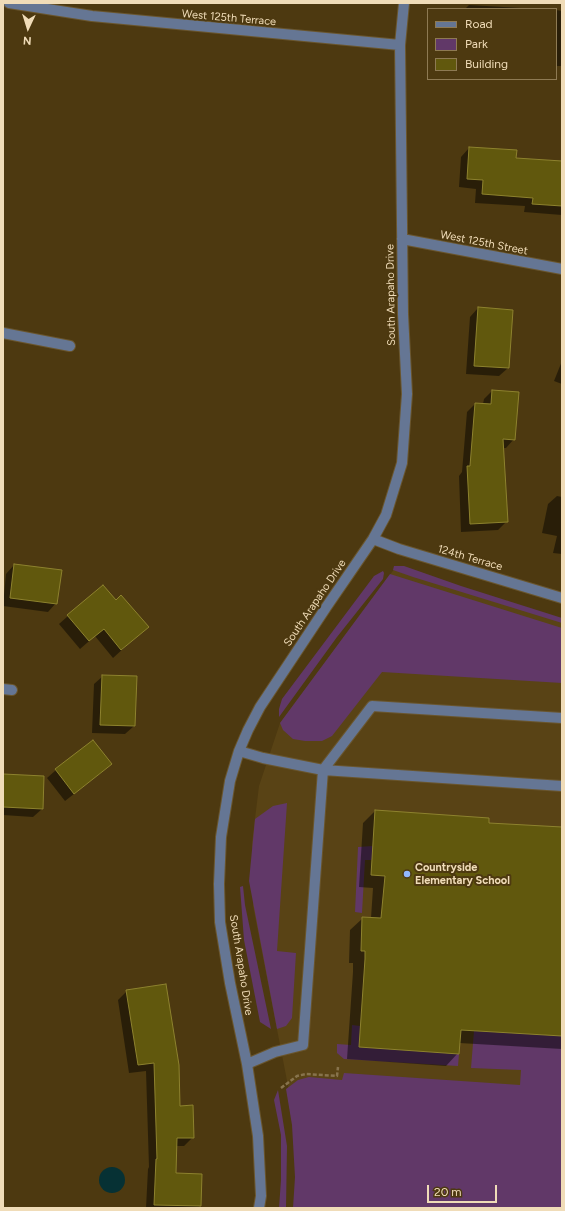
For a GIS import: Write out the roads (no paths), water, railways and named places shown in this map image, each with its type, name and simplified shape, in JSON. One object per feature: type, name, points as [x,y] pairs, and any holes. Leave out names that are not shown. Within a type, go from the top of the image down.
[{"type":"street","name":"West 125th Terrace","points":[[9,3],[92,16],[400,45]]},
{"type":"street","name":"South Arapaho Drive","points":[[258,1208],[260,1196],[258,1136],[247,1064],[230,983],[220,922],[219,884],[221,837],[224,812],[230,781],[239,751],[248,730],[260,707],[373,539],[386,515],[402,463],[407,394],[403,314],[400,45],[404,3]]},
{"type":"street","name":"West 125th Street","points":[[402,239],[562,269]]},
{"type":"street","points":[[3,333],[70,346]]},
{"type":"street","name":"124th Terrace","points":[[373,539],[399,549],[562,598]]},
{"type":"street","points":[[247,1064],[275,1052],[303,1045],[323,770],[372,706],[562,718]]},
{"type":"street","points":[[239,751],[263,758],[323,770],[562,786]]},
{"type":"water","points":[[112,1167],[121,1171],[125,1180],[121,1189],[112,1193],[103,1189],[99,1180],[103,1171]]},
{"type":"place","name":"Countryside Elementary School","points":[[407,874]]}]
